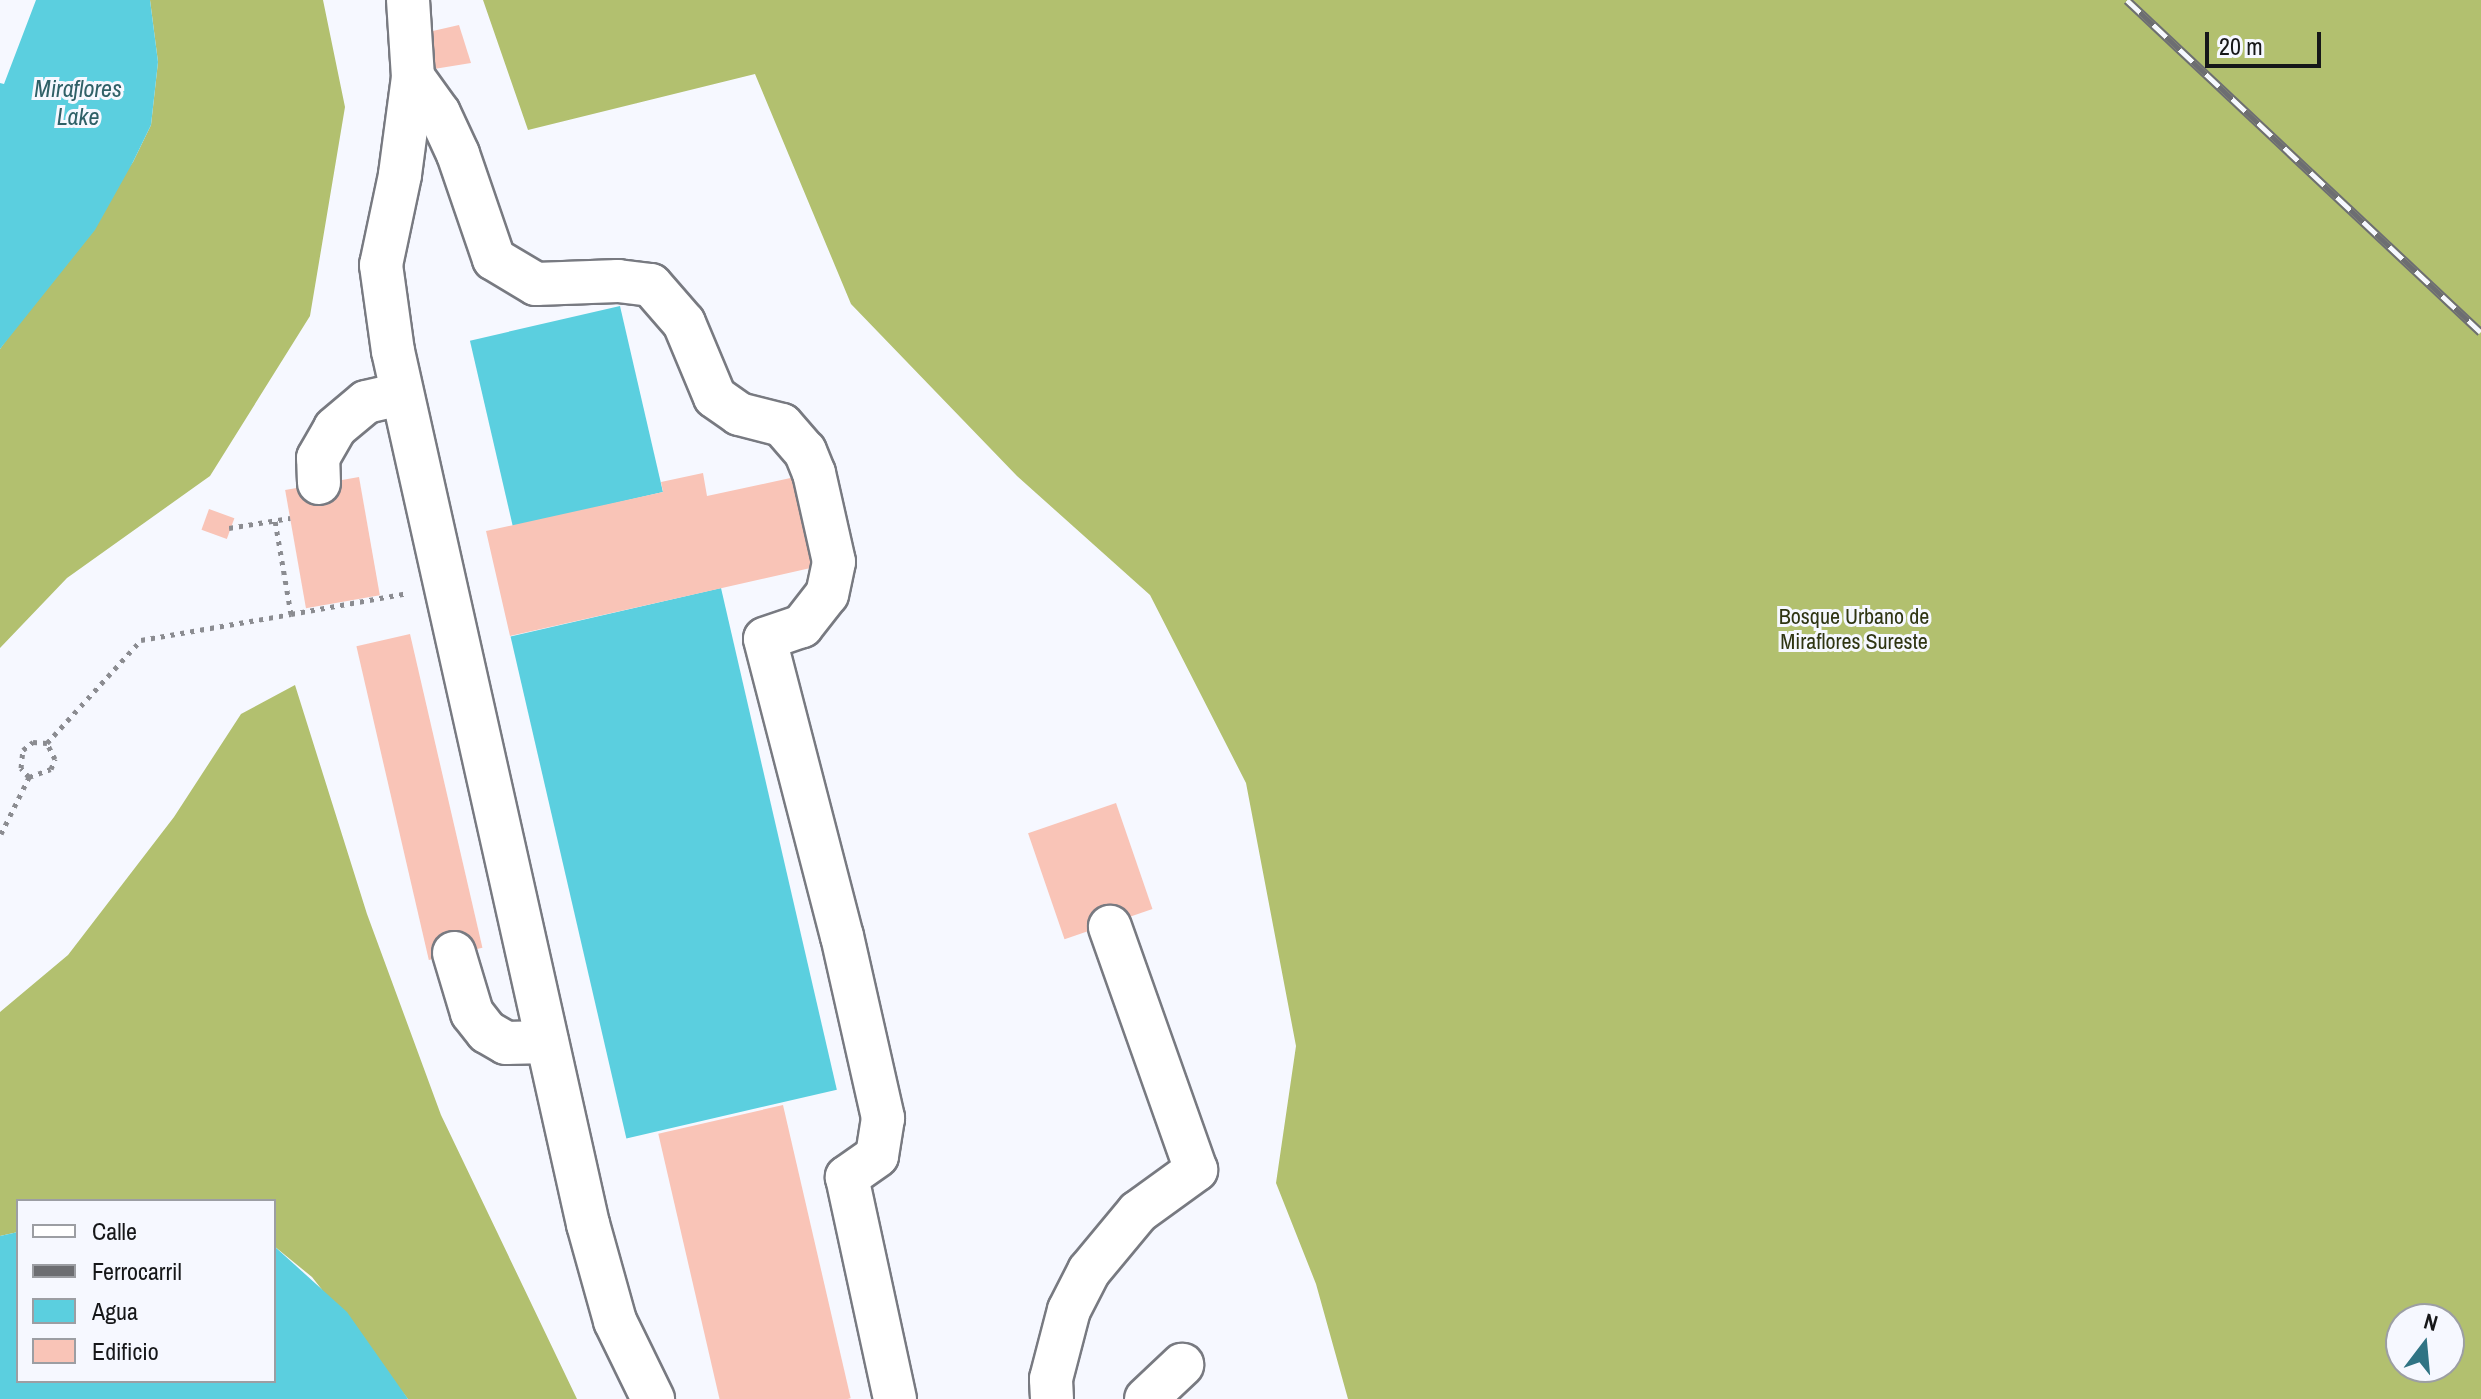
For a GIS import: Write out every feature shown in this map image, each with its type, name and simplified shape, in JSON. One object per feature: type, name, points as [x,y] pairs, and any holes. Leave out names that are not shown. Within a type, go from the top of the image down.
[{"type":"lane","points":[[408,0],[413,77],[400,175],[381,265],[400,394],[449,586],[547,1042],[615,1321],[653,1399]]},
{"type":"lane","points":[[413,77],[452,140],[494,259],[536,284],[627,281],[651,285],[684,323],[715,397],[739,414],[782,425],[805,451],[814,473],[834,562],[827,594],[802,626],[765,639],[842,936],[883,1118],[877,1156],[847,1177],[895,1399]]},
{"type":"lane","points":[[319,483],[318,458],[335,428],[366,402],[400,394]]},
{"type":"lane","points":[[1052,1399],[1051,1379],[1069,1310],[1089,1271],[1138,1212],[1196,1170],[1110,927]]},
{"type":"lane","points":[[454,953],[472,1013],[487,1032],[506,1043],[547,1042]]},
{"type":"lane","points":[[1146,1399],[1182,1365]]},
{"type":"path","points":[[229,528],[290,518]]},
{"type":"path","points":[[275,520],[291,614]]},
{"type":"path","points":[[47,743],[141,640],[449,586]]},
{"type":"path","points":[[29,777],[21,768],[23,750],[33,742],[47,743]]},
{"type":"path","points":[[1,834],[29,777],[51,769],[55,759],[47,743]]},
{"type":"green space","points":[[150,0],[323,0],[345,107],[310,316],[210,476],[67,578],[0,648],[0,349],[133,162],[151,125],[158,62]]},
{"type":"green space","name":"Bosque Urbano de Miraflores Sureste","points":[[483,0],[2481,0],[2481,1399],[1348,1399],[1316,1284],[1276,1183],[1296,1046],[1246,783],[1150,595],[1017,476],[851,304],[755,74],[528,130]]},
{"type":"green space","points":[[295,685],[367,914],[441,1115],[577,1399],[408,1399],[312,1277],[276,1248],[276,1199],[16,1199],[16,1232],[0,1236],[0,1012],[68,955],[174,817],[241,714]]},
{"type":"water","name":"Miraflores Lake","points":[[36,0],[150,0],[158,62],[151,125],[133,162],[95,230],[0,349],[0,83],[4,84]]},
{"type":"water","points":[[620,306],[663,492],[513,527],[470,341]]},
{"type":"water","points":[[721,588],[837,1090],[626,1138],[511,637]]},
{"type":"water","points":[[16,1232],[16,1383],[276,1383],[276,1248],[347,1312],[408,1399],[0,1399],[0,1236]]},
{"type":"building","points":[[459,25],[471,63],[434,69],[424,33]]},
{"type":"building","points":[[703,473],[707,496],[795,477],[815,567],[510,636],[486,531],[663,492],[661,482]]},
{"type":"building","points":[[359,477],[380,595],[306,608],[285,490]]},
{"type":"building","points":[[209,509],[234,518],[227,539],[201,530]]},
{"type":"building","points":[[410,634],[482,948],[429,960],[356,646]]},
{"type":"building","points":[[1116,803],[1152,909],[1065,939],[1028,833]]},
{"type":"building","points":[[783,1105],[851,1398],[720,1399],[658,1134]]},
{"type":"railway","points":[[2127,0],[2481,332]]}]
